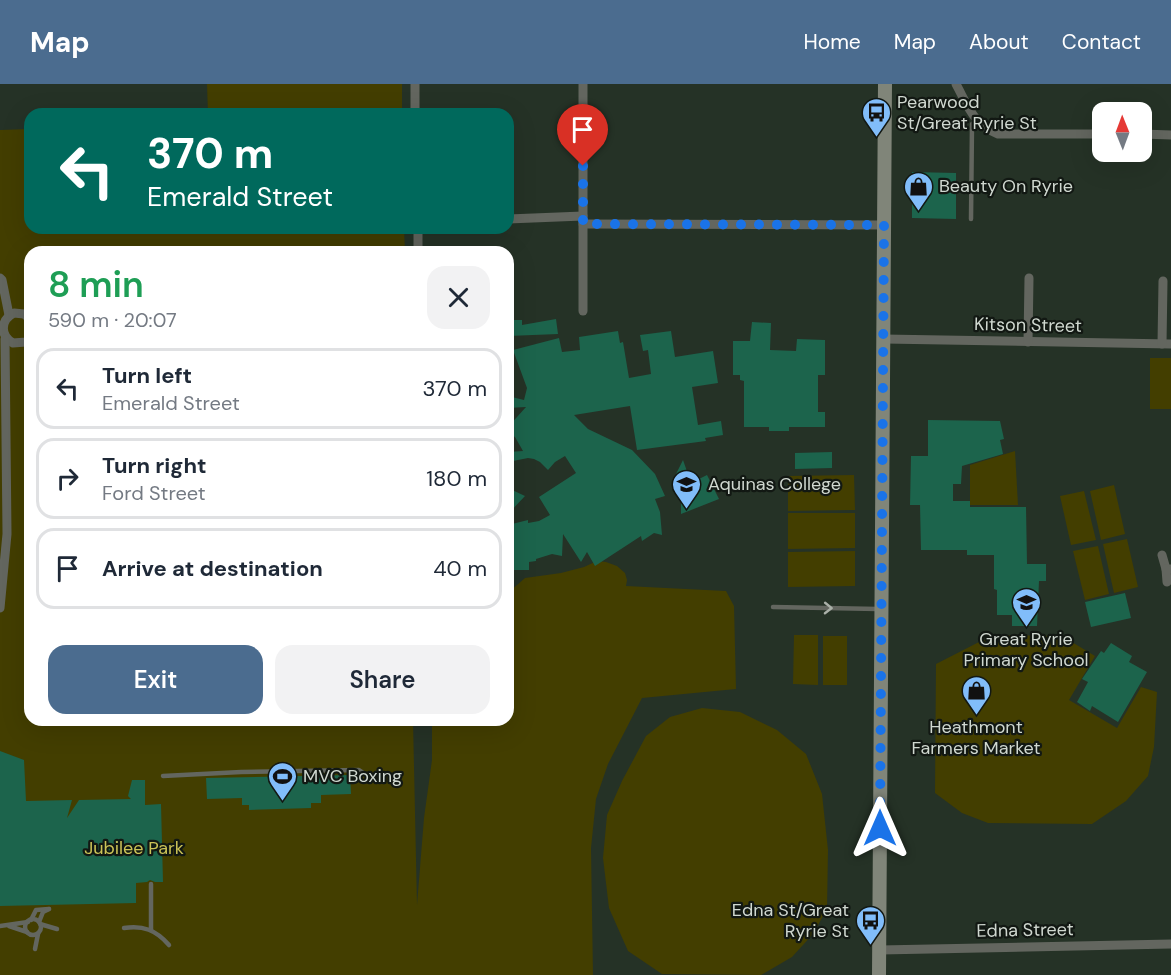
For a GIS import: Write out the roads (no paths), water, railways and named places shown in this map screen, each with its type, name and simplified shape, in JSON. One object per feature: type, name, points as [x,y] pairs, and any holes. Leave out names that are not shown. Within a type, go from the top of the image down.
[{"type":"main road","points":[[879,975],[885,84]]},
{"type":"street","points":[[415,84],[415,108]]},
{"type":"street","points":[[582,314],[583,84]]},
{"type":"street","points":[[956,84],[976,121],[985,129],[998,134],[1092,134]]},
{"type":"street","points":[[1152,134],[1171,135]]},
{"type":"street","points":[[514,219],[884,225]]},
{"type":"street","points":[[0,278],[9,315]]},
{"type":"street","points":[[1028,342],[1029,278]]},
{"type":"street","points":[[1163,281],[1166,344]]},
{"type":"street","points":[[6,300],[24,316]]},
{"type":"street","points":[[0,608],[5,560],[3,497],[7,362],[2,325],[9,315],[19,313]]},
{"type":"street","points":[[5,339],[13,344],[24,343]]},
{"type":"street","name":"Kitson Street","points":[[884,339],[1166,344]]},
{"type":"street","points":[[7,362],[19,344]]},
{"type":"street","points":[[1162,555],[1169,569],[1167,582]]},
{"type":"street","name":"Edna Street","points":[[880,950],[1171,944]]},
{"type":"lane","points":[[970,219],[972,124],[976,121]]},
{"type":"lane","points":[[773,607],[882,609]]},
{"type":"lane","points":[[163,776],[359,770],[371,778]]},
{"type":"lane","points":[[151,930],[152,884]]},
{"type":"lane","points":[[49,909],[40,916],[35,949],[26,926],[30,921],[36,910],[49,909]]},
{"type":"lane","points":[[0,926],[30,921],[57,929],[29,933],[9,926]]},
{"type":"lane","points":[[124,928],[137,926],[151,930],[170,945]]},
{"type":"place","name":"Pearwood St/Great Ryrie St","points":[[876,138]]},
{"type":"place","name":"Beauty On Ryrie","points":[[918,212]]},
{"type":"place","name":"Aquinas College","points":[[687,510]]},
{"type":"place","name":"Great Ryrie Primary School","points":[[1026,628]]},
{"type":"place","name":"Heathmont Farmers Market","points":[[976,716]]},
{"type":"place","name":"MVC Boxing","points":[[282,802]]},
{"type":"place","name":"Edna St/Great Ryrie St","points":[[870,946]]},
{"type":"park label","name":"Jubilee Park","points":[[134,848]]}]
